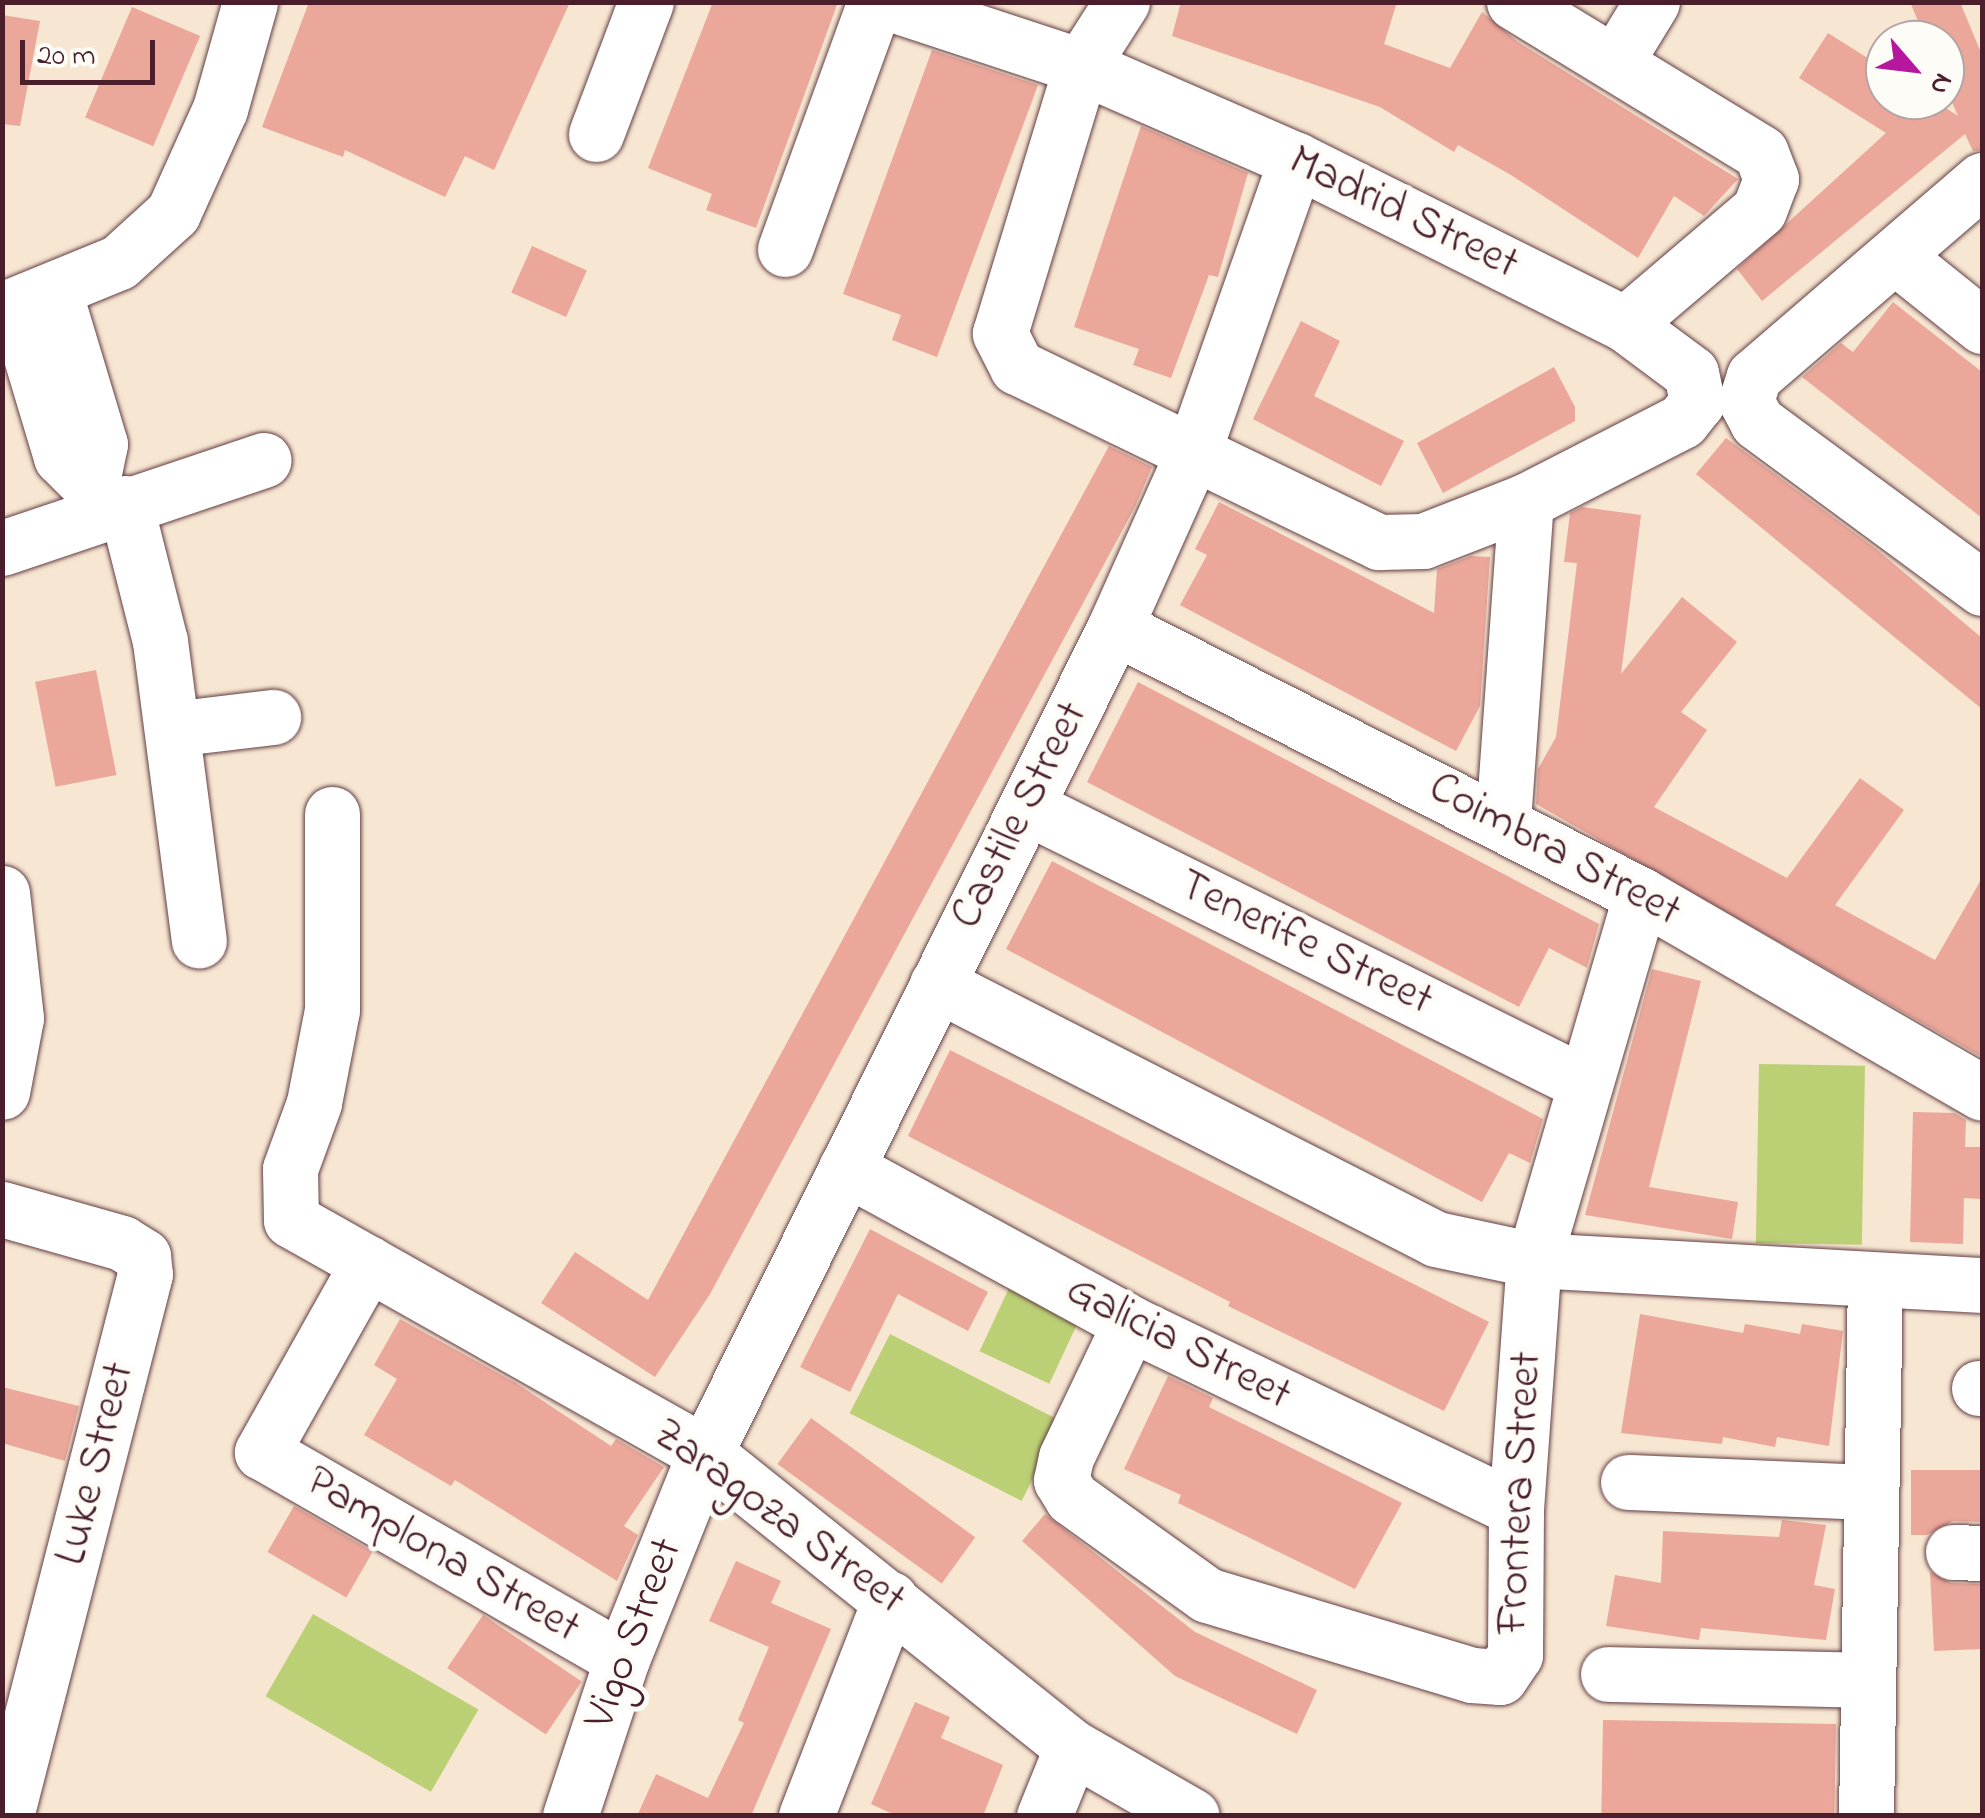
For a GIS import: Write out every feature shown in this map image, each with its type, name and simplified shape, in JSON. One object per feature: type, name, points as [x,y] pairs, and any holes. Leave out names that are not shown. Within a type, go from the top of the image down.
[{"type":"street","points":[[199,940],[160,641],[105,500],[100,444],[24,303],[119,262],[173,213],[220,109],[250,2]]},
{"type":"street","points":[[596,134],[646,2]]},
{"type":"street","points":[[785,249],[875,2]]},
{"type":"street","name":"Madrid Street","points":[[886,2],[1081,66],[1296,160],[1625,324],[1691,373],[1697,402],[1682,421],[1526,502],[1422,541],[1380,542],[1192,456],[1018,366],[1000,332],[1081,66],[1122,2]]},
{"type":"street","points":[[1514,2],[1616,61],[1761,154],[1771,179],[1759,210],[1625,324]]},
{"type":"street","points":[[1616,61],[1652,2]]},
{"type":"street","name":"Castile Street","points":[[705,1453],[1115,627],[1192,456],[1296,160]]},
{"type":"street","points":[[1982,180],[1754,376],[1746,402],[1758,422],[1982,588]]},
{"type":"street","points":[[1895,256],[1982,326]]},
{"type":"street","points":[[2,548],[105,500],[264,460]]},
{"type":"street","points":[[1502,821],[1526,502]]},
{"type":"street","name":"Coimbra Street","points":[[1115,627],[1641,895],[1982,1092]]},
{"type":"street","points":[[172,729],[273,717]]},
{"type":"street","name":"Tenerife Street","points":[[1028,807],[1582,1082]]},
{"type":"street","name":"Zaragoza Street","points":[[332,814],[332,1010],[314,1104],[290,1169],[292,1220],[705,1453],[1072,1747],[1192,1816]]},
{"type":"street","points":[[2,893],[16,1018],[2,1092]]},
{"type":"street","name":"Frontera Street","points":[[1130,1323],[1061,1480],[1072,1498],[1207,1594],[1472,1676],[1500,1677],[1514,1654],[1516,1510],[1534,1260],[1582,1082],[1641,895]]},
{"type":"street","points":[[937,984],[1436,1239],[1534,1260],[1982,1286]]},
{"type":"street","name":"Galicia Street","points":[[846,1168],[1130,1323],[1516,1510]]},
{"type":"street","name":"Luke Street","points":[[2,1209],[122,1243],[143,1256],[145,1274],[6,1816]]},
{"type":"street","name":"Pamplona Street","points":[[368,1263],[262,1452],[622,1660]]},
{"type":"street","points":[[1866,1816],[1876,1280]]},
{"type":"street","name":"Vigo Street","points":[[570,1816],[622,1660],[705,1453]]},
{"type":"street","points":[[1628,1482],[1870,1492]]},
{"type":"street","points":[[806,1816],[890,1599]]},
{"type":"street","points":[[1608,1674],[1868,1680]]},
{"type":"street","points":[[1044,1816],[1072,1747]]},
{"type":"green space","points":[[1759,1064],[1865,1066],[1862,1245],[1756,1243]]},
{"type":"green space","points":[[1010,1286],[1080,1319],[1049,1384],[980,1351]]},
{"type":"green space","points":[[890,1334],[1062,1422],[1022,1501],[850,1413]]},
{"type":"green space","points":[[313,1614],[478,1710],[431,1792],[266,1696]]},
{"type":"building","points":[[309,2],[570,2],[494,170],[465,156],[445,197],[345,150],[343,157],[262,127]]},
{"type":"building","points":[[713,2],[838,2],[756,228],[706,210],[712,194],[648,168]]},
{"type":"building","points":[[1181,2],[1397,2],[1384,44],[1450,68],[1482,12],[1518,42],[1738,179],[1704,216],[1674,196],[1638,258],[1511,175],[1458,145],[1454,152],[1380,107],[1172,36]]},
{"type":"building","points":[[1910,2],[1960,2],[1982,55],[1982,150],[1973,151],[1965,134],[1762,301],[1737,269],[1886,133],[1865,120],[1965,120],[1965,20],[1918,20]]},
{"type":"building","points":[[132,7],[200,36],[153,146],[85,117]]},
{"type":"building","points":[[2,15],[40,21],[20,126],[2,124]]},
{"type":"building","points":[[1828,33],[1865,56],[1865,120],[1799,78]]},
{"type":"building","points":[[932,50],[1038,85],[937,357],[892,340],[901,315],[843,294]]},
{"type":"building","points":[[1141,126],[1248,173],[1218,277],[1209,275],[1171,378],[1133,365],[1139,349],[1074,327]]},
{"type":"building","points":[[532,246],[587,270],[566,317],[511,293]]},
{"type":"building","points":[[1893,302],[1982,372],[1982,518],[1802,377],[1841,343],[1853,352]]},
{"type":"building","points":[[1301,321],[1340,341],[1314,396],[1404,441],[1381,486],[1253,419]]},
{"type":"building","points":[[1554,367],[1575,407],[1575,421],[1443,493],[1417,443]]},
{"type":"building","points":[[1726,438],[1875,548],[1982,638],[1982,709],[1696,474]]},
{"type":"building","points":[[1109,446],[1152,467],[1135,507],[710,1294],[655,1377],[541,1303],[575,1252],[648,1300]]},
{"type":"building","points":[[1219,502],[1434,613],[1437,569],[1471,556],[1490,557],[1480,706],[1456,751],[1180,605],[1207,555],[1195,549]]},
{"type":"building","points":[[1582,507],[1641,515],[1621,674],[1682,597],[1737,642],[1681,712],[1707,730],[1654,807],[1787,878],[1860,778],[1904,810],[1835,905],[1935,960],[1982,878],[1982,1057],[1536,804],[1538,769],[1556,737],[1577,563],[1564,562],[1570,513]]},
{"type":"building","points":[[96,670],[116,775],[56,787],[35,682]]},
{"type":"building","points":[[1138,682],[1599,924],[1587,968],[1549,948],[1519,1007],[1087,782]]},
{"type":"building","points":[[1052,861],[1543,1119],[1530,1163],[1509,1153],[1482,1202],[1006,949]]},
{"type":"building","points":[[1652,969],[1701,981],[1649,1187],[1738,1202],[1732,1239],[1585,1215]]},
{"type":"building","points":[[950,1050],[1489,1322],[1444,1411],[1228,1306],[1230,1302],[908,1136]]},
{"type":"building","points":[[1913,1112],[1954,1113],[1966,1120],[1965,1147],[1982,1147],[1982,1199],[1964,1198],[1963,1244],[1910,1242]]},
{"type":"building","points":[[870,1229],[988,1292],[968,1331],[898,1294],[850,1392],[800,1367]]},
{"type":"building","points":[[1640,1314],[1743,1333],[1745,1324],[1800,1334],[1802,1324],[1843,1331],[1829,1446],[1777,1437],[1775,1447],[1723,1437],[1722,1444],[1621,1433]]},
{"type":"building","points":[[400,1319],[516,1383],[611,1446],[616,1439],[664,1467],[624,1526],[638,1535],[617,1581],[455,1480],[451,1486],[364,1435],[397,1379],[374,1365]]},
{"type":"building","points":[[1168,1376],[1213,1398],[1209,1407],[1402,1503],[1355,1589],[1178,1503],[1181,1495],[1124,1469]]},
{"type":"building","points":[[2,1387],[79,1406],[65,1461],[2,1443]]},
{"type":"building","points":[[811,1418],[975,1537],[942,1583],[777,1464]]},
{"type":"building","points":[[1911,1470],[1982,1470],[1982,1522],[1953,1521],[1927,1535],[1911,1535]]},
{"type":"building","points":[[294,1506],[373,1552],[346,1597],[268,1552]]},
{"type":"building","points":[[1045,1514],[1195,1632],[1317,1690],[1297,1734],[1175,1676],[1022,1541]]},
{"type":"building","points":[[1782,1520],[1826,1525],[1814,1585],[1835,1589],[1826,1640],[1701,1628],[1699,1640],[1606,1626],[1615,1575],[1661,1583],[1663,1531],[1779,1537]]},
{"type":"building","points":[[736,1561],[781,1581],[771,1603],[831,1629],[751,1816],[637,1816],[656,1774],[708,1798],[744,1723],[738,1720],[769,1647],[709,1621]]},
{"type":"building","points":[[1930,1572],[1951,1583],[1982,1584],[1982,1649],[1934,1651]]},
{"type":"building","points":[[483,1615],[582,1682],[546,1735],[447,1668]]},
{"type":"building","points":[[915,1702],[950,1717],[941,1738],[1003,1765],[983,1816],[897,1816],[871,1804]]},
{"type":"building","points":[[1603,1720],[1836,1724],[1834,1816],[1601,1816]]}]
